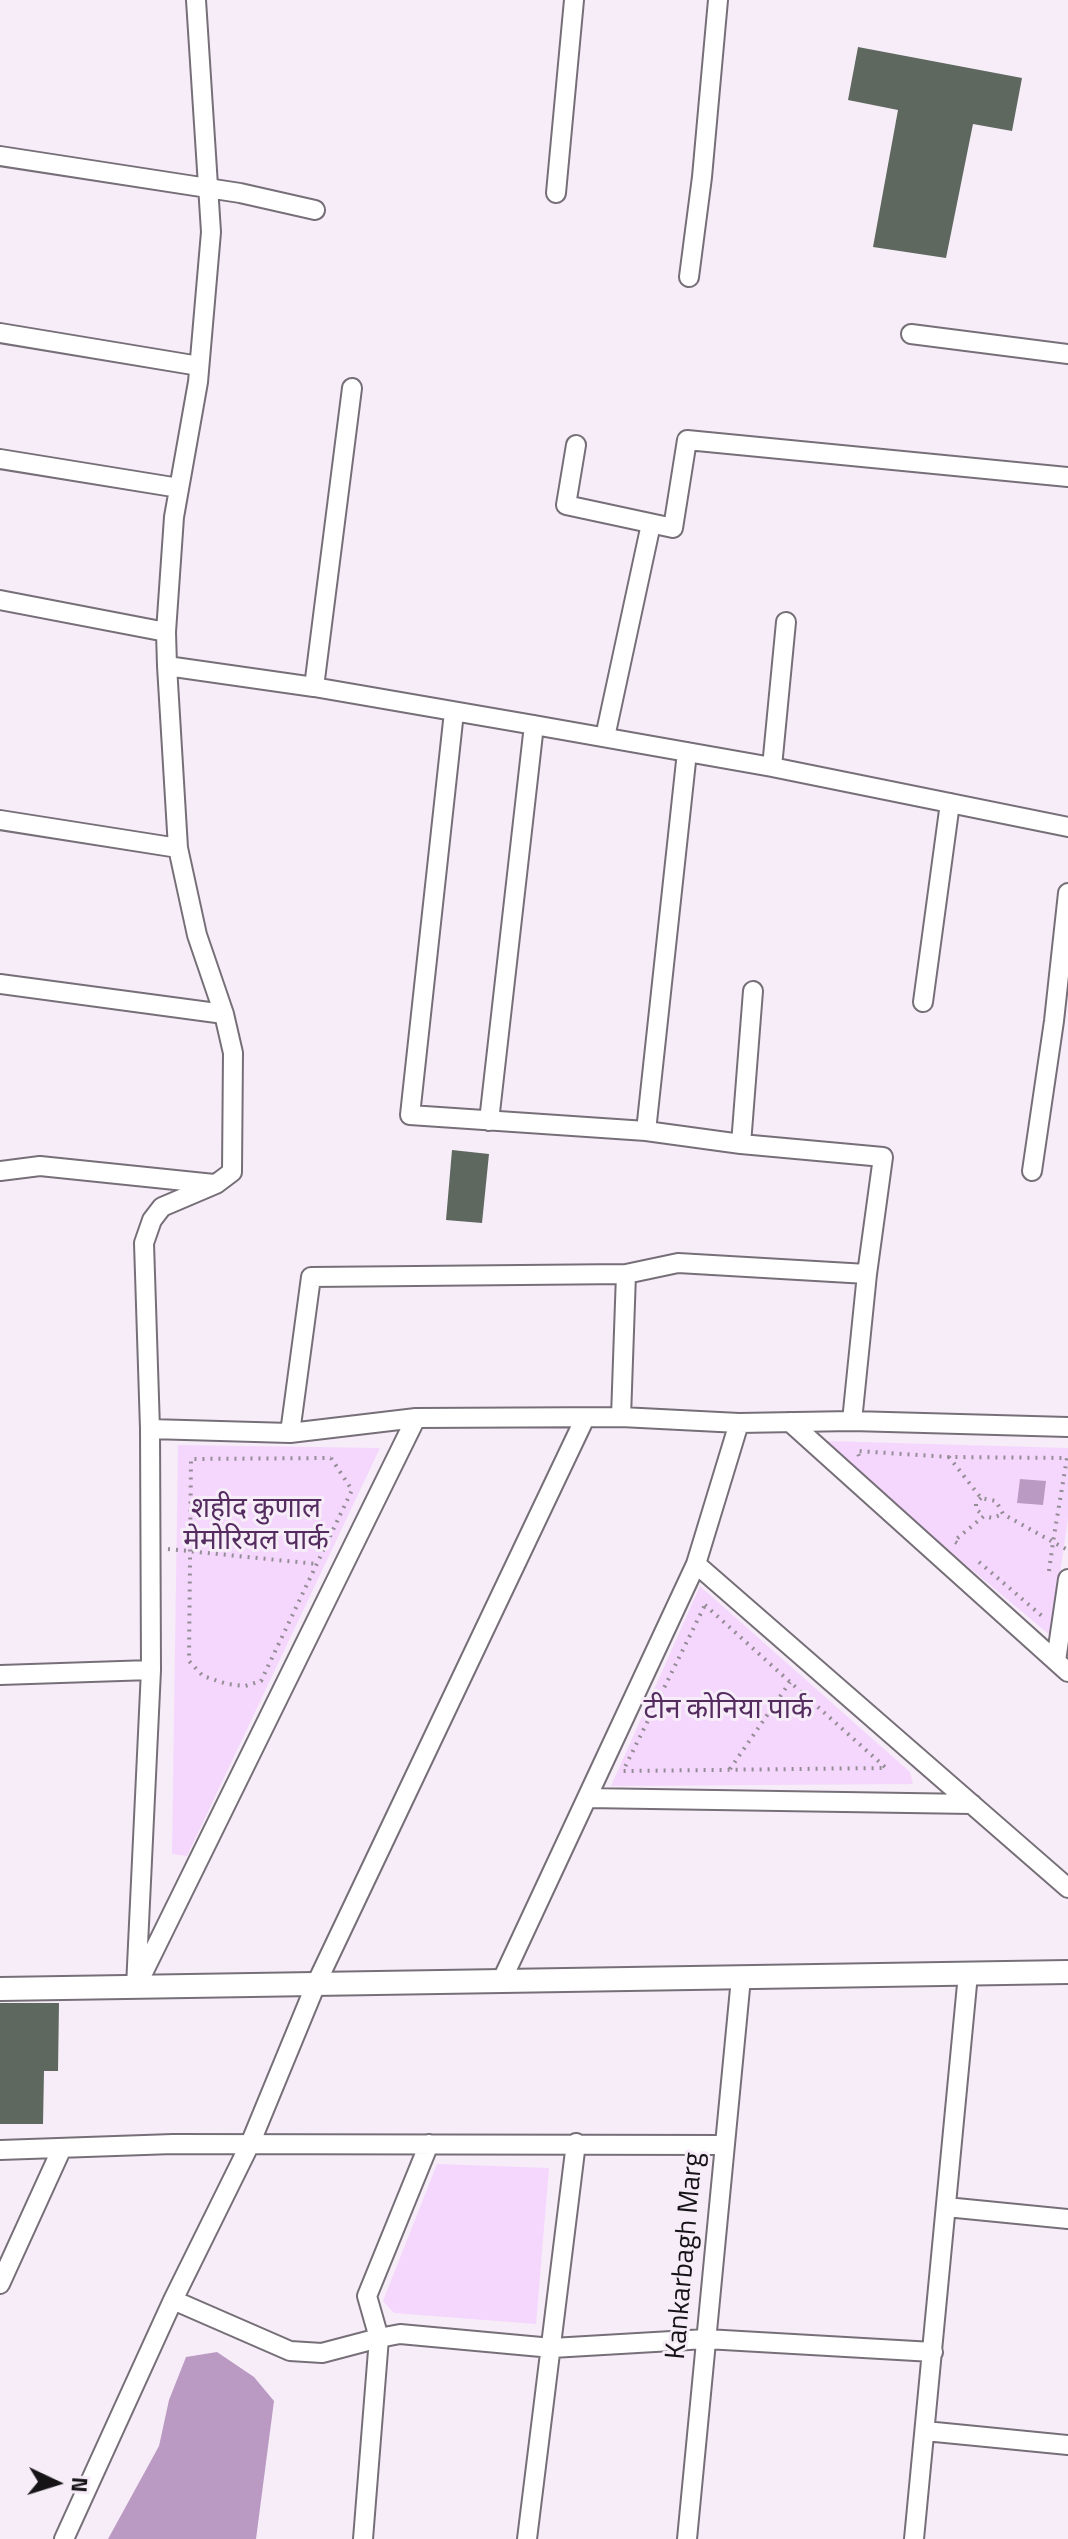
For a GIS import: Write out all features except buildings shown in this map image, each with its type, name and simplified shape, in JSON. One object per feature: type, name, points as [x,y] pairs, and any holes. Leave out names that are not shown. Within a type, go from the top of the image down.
[{"type":"street","points":[[136,1987],[151,1670],[150,1429],[144,1243],[152,1220],[162,1207],[216,1184],[232,1172],[233,1053],[224,1014],[197,935],[178,848],[167,666],[166,632],[174,517],[199,366],[211,232],[196,0]]},
{"type":"street","points":[[556,193],[574,0]]},
{"type":"street","points":[[689,277],[702,177],[718,0]]},
{"type":"street","points":[[0,156],[240,193],[315,210]]},
{"type":"street","points":[[0,333],[199,366]]},
{"type":"street","points":[[911,334],[1068,354]]},
{"type":"street","points":[[314,687],[352,388]]},
{"type":"street","points":[[576,445],[566,505],[673,528],[687,440],[1068,477]]},
{"type":"street","points":[[0,459],[179,488]]},
{"type":"street","points":[[605,737],[651,524]]},
{"type":"street","points":[[0,600],[166,632]]},
{"type":"street","points":[[772,767],[786,622]]},
{"type":"street","points":[[167,666],[314,687],[605,737],[772,767],[1068,827]]},
{"type":"street","points":[[454,712],[410,1115],[646,1131],[741,1144],[883,1157],[852,1421]]},
{"type":"street","points":[[489,1121],[534,725]]},
{"type":"street","points":[[646,1131],[687,752]]},
{"type":"street","points":[[923,1002],[950,803]]},
{"type":"street","points":[[0,820],[178,848]]},
{"type":"street","points":[[1032,1171],[1054,1021],[1068,893]]},
{"type":"street","points":[[0,984],[224,1014]]},
{"type":"street","points":[[741,1144],[753,991]]},
{"type":"street","points":[[0,1171],[40,1166],[216,1184]]},
{"type":"street","points":[[290,1433],[311,1277],[626,1274],[678,1263],[867,1274]]},
{"type":"street","points":[[621,1417],[626,1274]]},
{"type":"street","points":[[150,1429],[290,1433],[416,1418],[621,1417],[739,1423],[852,1421],[1068,1427]]},
{"type":"street","points":[[136,1987],[416,1418]]},
{"type":"street","points":[[64,2539],[173,2300],[250,2144],[316,1984],[585,1418]]},
{"type":"street","points":[[790,1422],[1062,1666]]},
{"type":"street","points":[[501,1982],[696,1564],[739,1423]]},
{"type":"street","points":[[696,1564],[1068,1888]]},
{"type":"street","points":[[1062,1666],[1068,1579]]},
{"type":"street","points":[[0,1675],[151,1670]]},
{"type":"street","points":[[587,1798],[972,1804]]},
{"type":"street","points":[[0,1989],[1068,1972]]},
{"type":"street","points":[[914,2539],[968,1974]]},
{"type":"street","name":"Kankarbagh Marg","points":[[687,2539],[741,1978]]},
{"type":"street","points":[[527,2539],[576,2143]]},
{"type":"street","points":[[0,2150],[250,2144],[724,2145]]},
{"type":"street","points":[[363,2539],[379,2338],[367,2296],[429,2144]]},
{"type":"street","points":[[0,2284],[62,2148]]},
{"type":"street","points":[[946,2207],[1068,2219]]},
{"type":"street","points":[[173,2300],[290,2351],[322,2353],[400,2334],[552,2348],[706,2339],[933,2352]]},
{"type":"street","points":[[925,2431],[1068,2445]]},
{"type":"path","points":[[867,1463],[856,1454],[857,1451],[949,1457],[1067,1458],[1049,1572]]},
{"type":"path","points":[[949,1457],[981,1498],[996,1501],[1003,1514],[1068,1550]]},
{"type":"path","points":[[331,1458],[352,1490],[261,1681],[245,1686],[203,1676],[189,1661],[190,1550],[191,1459],[331,1458]]},
{"type":"path","points":[[981,1498],[976,1503],[976,1509],[984,1516],[992,1518],[1003,1514]]},
{"type":"path","points":[[954,1541],[984,1516]]},
{"type":"path","points":[[943,1531],[965,1551]]},
{"type":"path","points":[[150,1549],[190,1550],[317,1564]]},
{"type":"path","points":[[976,1560],[1043,1618],[1045,1602]]},
{"type":"path","points":[[705,1605],[886,1768],[729,1770],[623,1771],[705,1605]]},
{"type":"path","points":[[729,1770],[790,1682]]},
{"type":"green space","points":[[827,1441],[1068,1448],[1068,1518],[1051,1636],[825,1447]]},
{"type":"green space","name":"शहीद कुणाल मेमोरियल पार्क","points":[[178,1445],[380,1448],[187,1856],[172,1854]]},
{"type":"green space","name":"टीन कोनिया पार्क","points":[[700,1586],[910,1772],[913,1784],[611,1786]]},
{"type":"green space","points":[[437,2164],[549,2168],[536,2324],[394,2313],[383,2301]]},
{"type":"shaded area","points":[[1020,1479],[1046,1481],[1043,1505],[1017,1503]]},
{"type":"shaded area","points":[[217,2352],[254,2377],[274,2401],[256,2539],[108,2539],[159,2446],[169,2400],[186,2357]]}]
